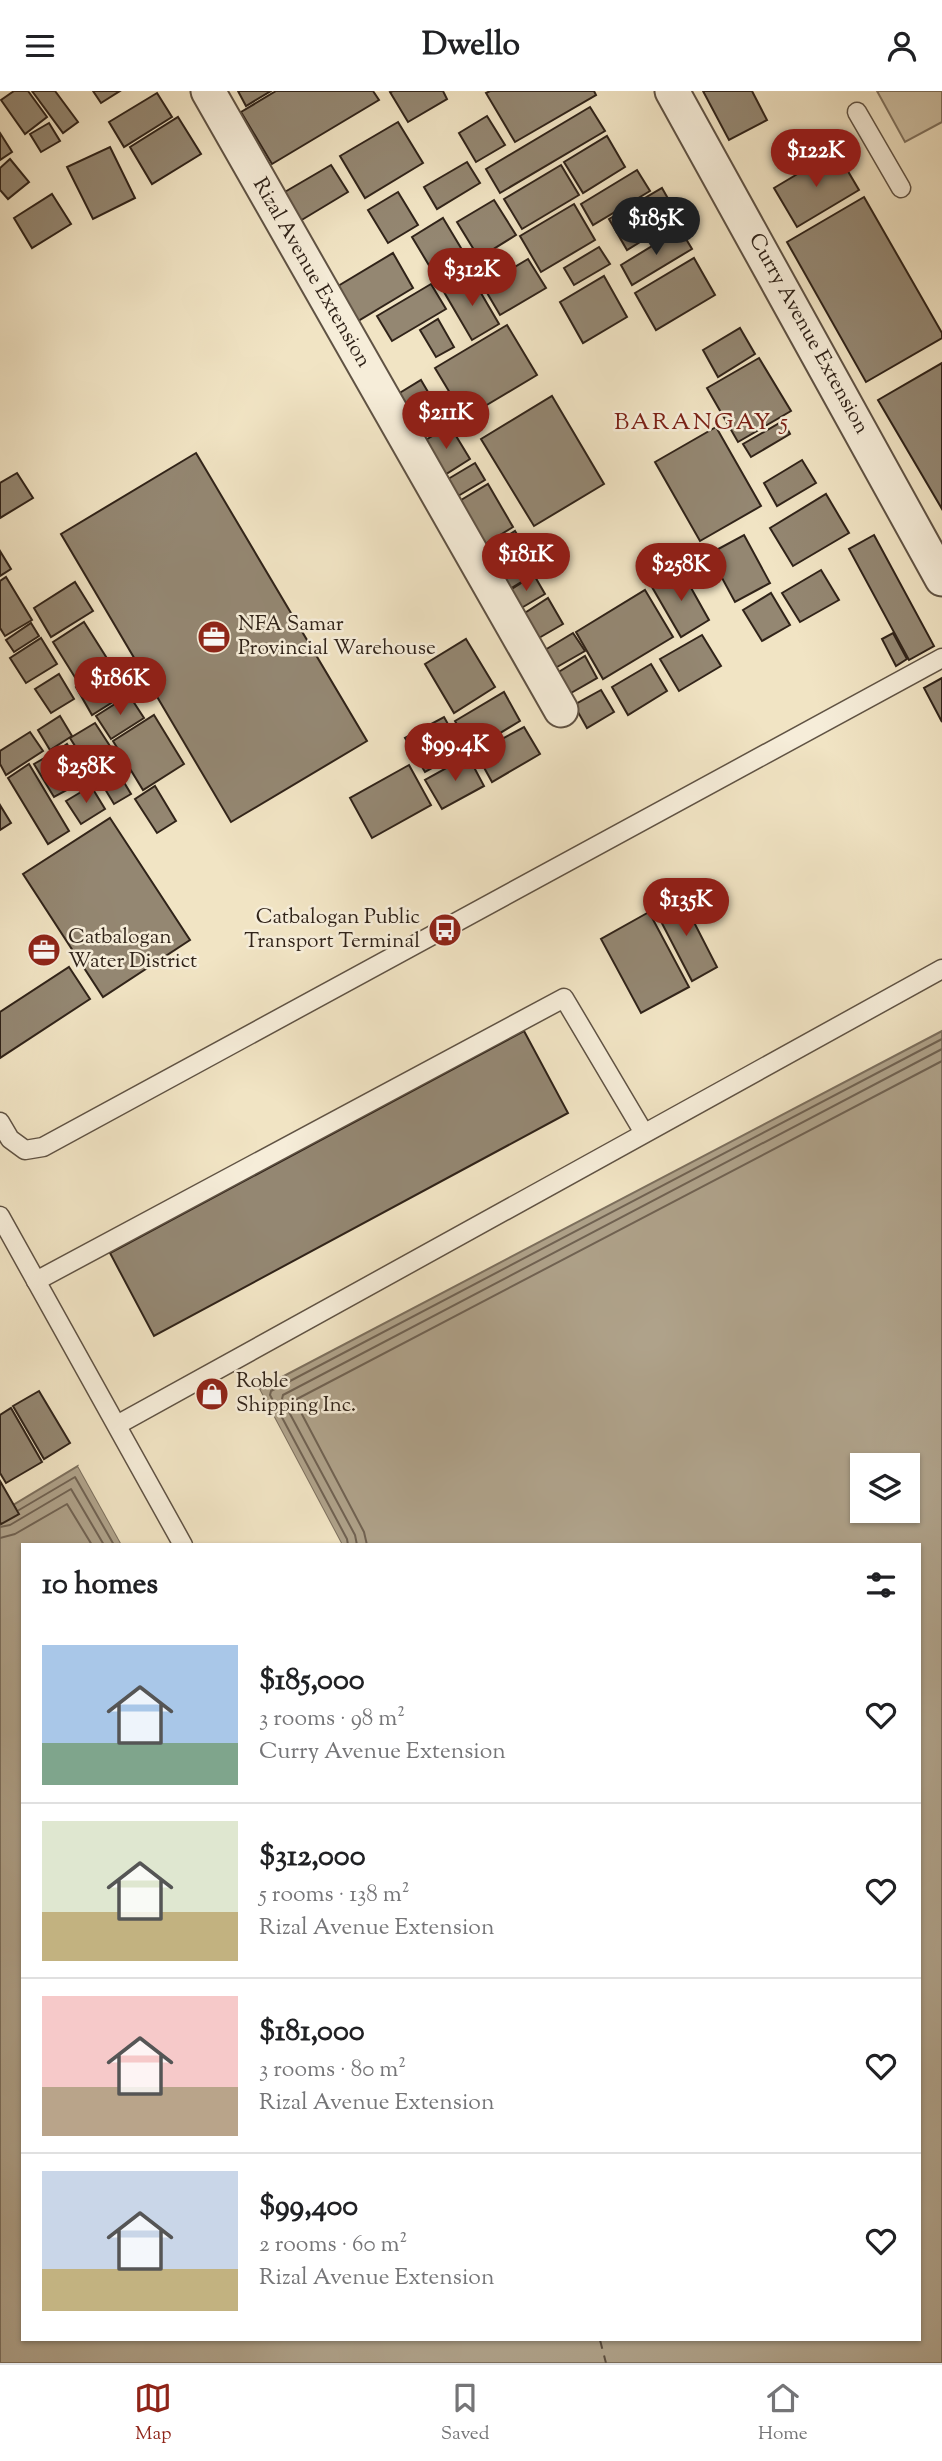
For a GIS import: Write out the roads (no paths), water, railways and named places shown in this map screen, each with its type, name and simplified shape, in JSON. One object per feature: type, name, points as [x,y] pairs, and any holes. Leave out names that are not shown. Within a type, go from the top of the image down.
[{"type":"street","name":"Rizal Avenue Extension","points":[[208,91],[561,711]]},
{"type":"street","name":"Curry Avenue Extension","points":[[672,91],[942,579]]},
{"type":"lane","points":[[857,112],[901,188]]},
{"type":"lane","points":[[0,1122],[10,1139],[25,1150],[44,1147],[942,658]]},
{"type":"lane","points":[[117,1425],[942,969]]},
{"type":"lane","points":[[36,1281],[564,998],[644,1133]]},
{"type":"lane","points":[[0,1216],[182,1543]]},
{"type":"water","points":[[942,1031],[942,2363],[0,2363],[0,1513],[78,1466],[121,1543],[21,1543],[21,2341],[921,2341],[921,1543],[341,1543],[259,1389]]},
{"type":"place","name":"NFA Samar Provincial Warehouse","points":[[214,637]]},
{"type":"place","name":"Catbalogan Public Transport Terminal","points":[[445,930]]},
{"type":"place","name":"Catbalogan Water District","points":[[44,950]]},
{"type":"place","name":"Roble Shipping Inc.","points":[[212,1394]]},
{"type":"district","name":"BARANGAY 5","points":[[702,423]]}]
